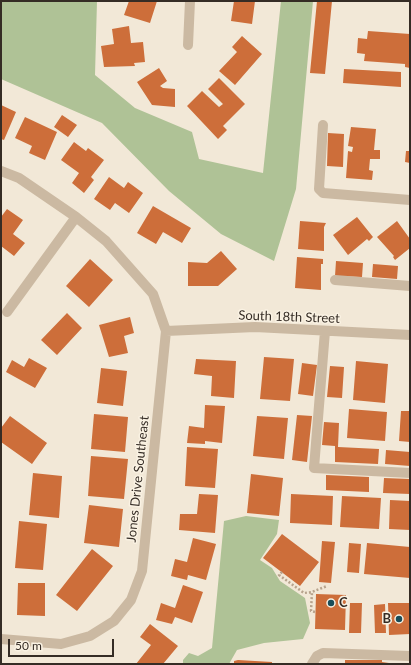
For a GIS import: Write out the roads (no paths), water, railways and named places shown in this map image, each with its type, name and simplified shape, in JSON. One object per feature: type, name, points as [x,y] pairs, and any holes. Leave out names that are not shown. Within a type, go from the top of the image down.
[{"type":"street","points":[[188,45],[190,1]]},
{"type":"street","points":[[323,125],[319,190],[322,193],[410,200]]},
{"type":"street","points":[[1,171],[19,178],[76,217],[106,241],[153,294],[166,331]]},
{"type":"street","points":[[8,312],[76,217]]},
{"type":"street","points":[[335,280],[410,286]]},
{"type":"street","name":"South 18th Street","points":[[166,331],[255,327],[410,335]]},
{"type":"street","name":"Jones Drive Southeast","points":[[1,639],[61,644],[90,636],[114,621],[131,600],[142,571],[166,331]]},
{"type":"street","points":[[325,331],[314,468],[410,473]]},
{"type":"street","points":[[312,664],[317,656],[323,653],[410,656]]},
{"type":"place","name":"C","points":[[331,603]]},
{"type":"place","name":"B","points":[[399,619]]}]
